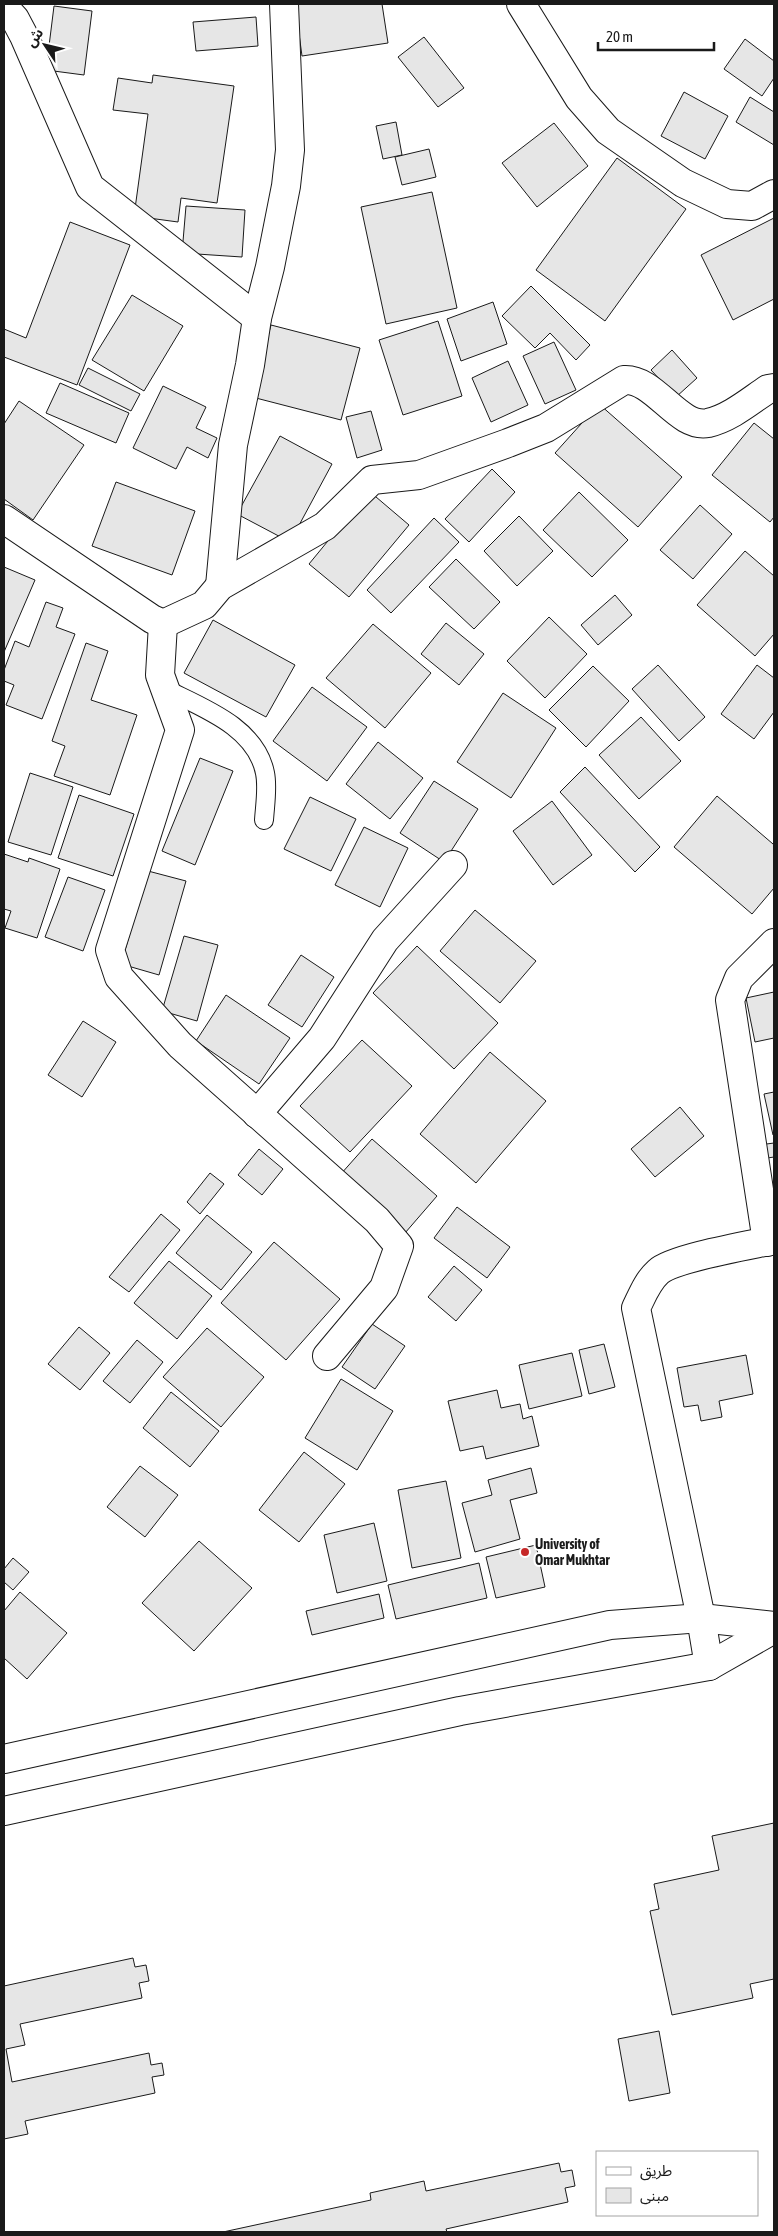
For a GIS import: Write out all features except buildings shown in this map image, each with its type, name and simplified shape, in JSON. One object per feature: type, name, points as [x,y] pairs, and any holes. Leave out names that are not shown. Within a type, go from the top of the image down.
[{"type":"street","points":[[220,586],[233,445],[250,365],[257,318],[270,267],[286,186],[290,150],[284,4]]},
{"type":"street","points":[[521,4],[579,98],[608,131],[683,183],[727,204],[752,206],[774,194]]},
{"type":"street","points":[[4,7],[15,19],[24,36],[90,187],[257,318]]},
{"type":"street","points":[[4,519],[152,619],[163,624],[204,605],[220,586],[326,526],[372,480],[419,475],[546,428],[624,380],[639,382],[684,417],[706,423],[729,414],[768,388],[774,388]]},
{"type":"street","points":[[163,624],[160,675],[180,730],[110,950],[119,977],[180,1045],[377,1220],[399,1246],[384,1288],[328,1356]]},
{"type":"street","points":[[257,1114],[322,1038],[385,940],[453,865]]},
{"type":"street","points":[[709,1666],[701,1618],[636,1308],[645,1288],[659,1271],[675,1262],[771,1241],[730,1000],[739,978],[774,943]]},
{"type":"street","points":[[4,1759],[610,1625],[701,1618],[774,1627]]},
{"type":"street","points":[[4,1811],[460,1711],[709,1666],[774,1627]]},
{"type":"lane","points":[[165,690],[227,721],[258,751],[266,774],[264,820]]},
{"type":"place","name":"University of Omar Mukhtar","points":[[525,1552]]}]
